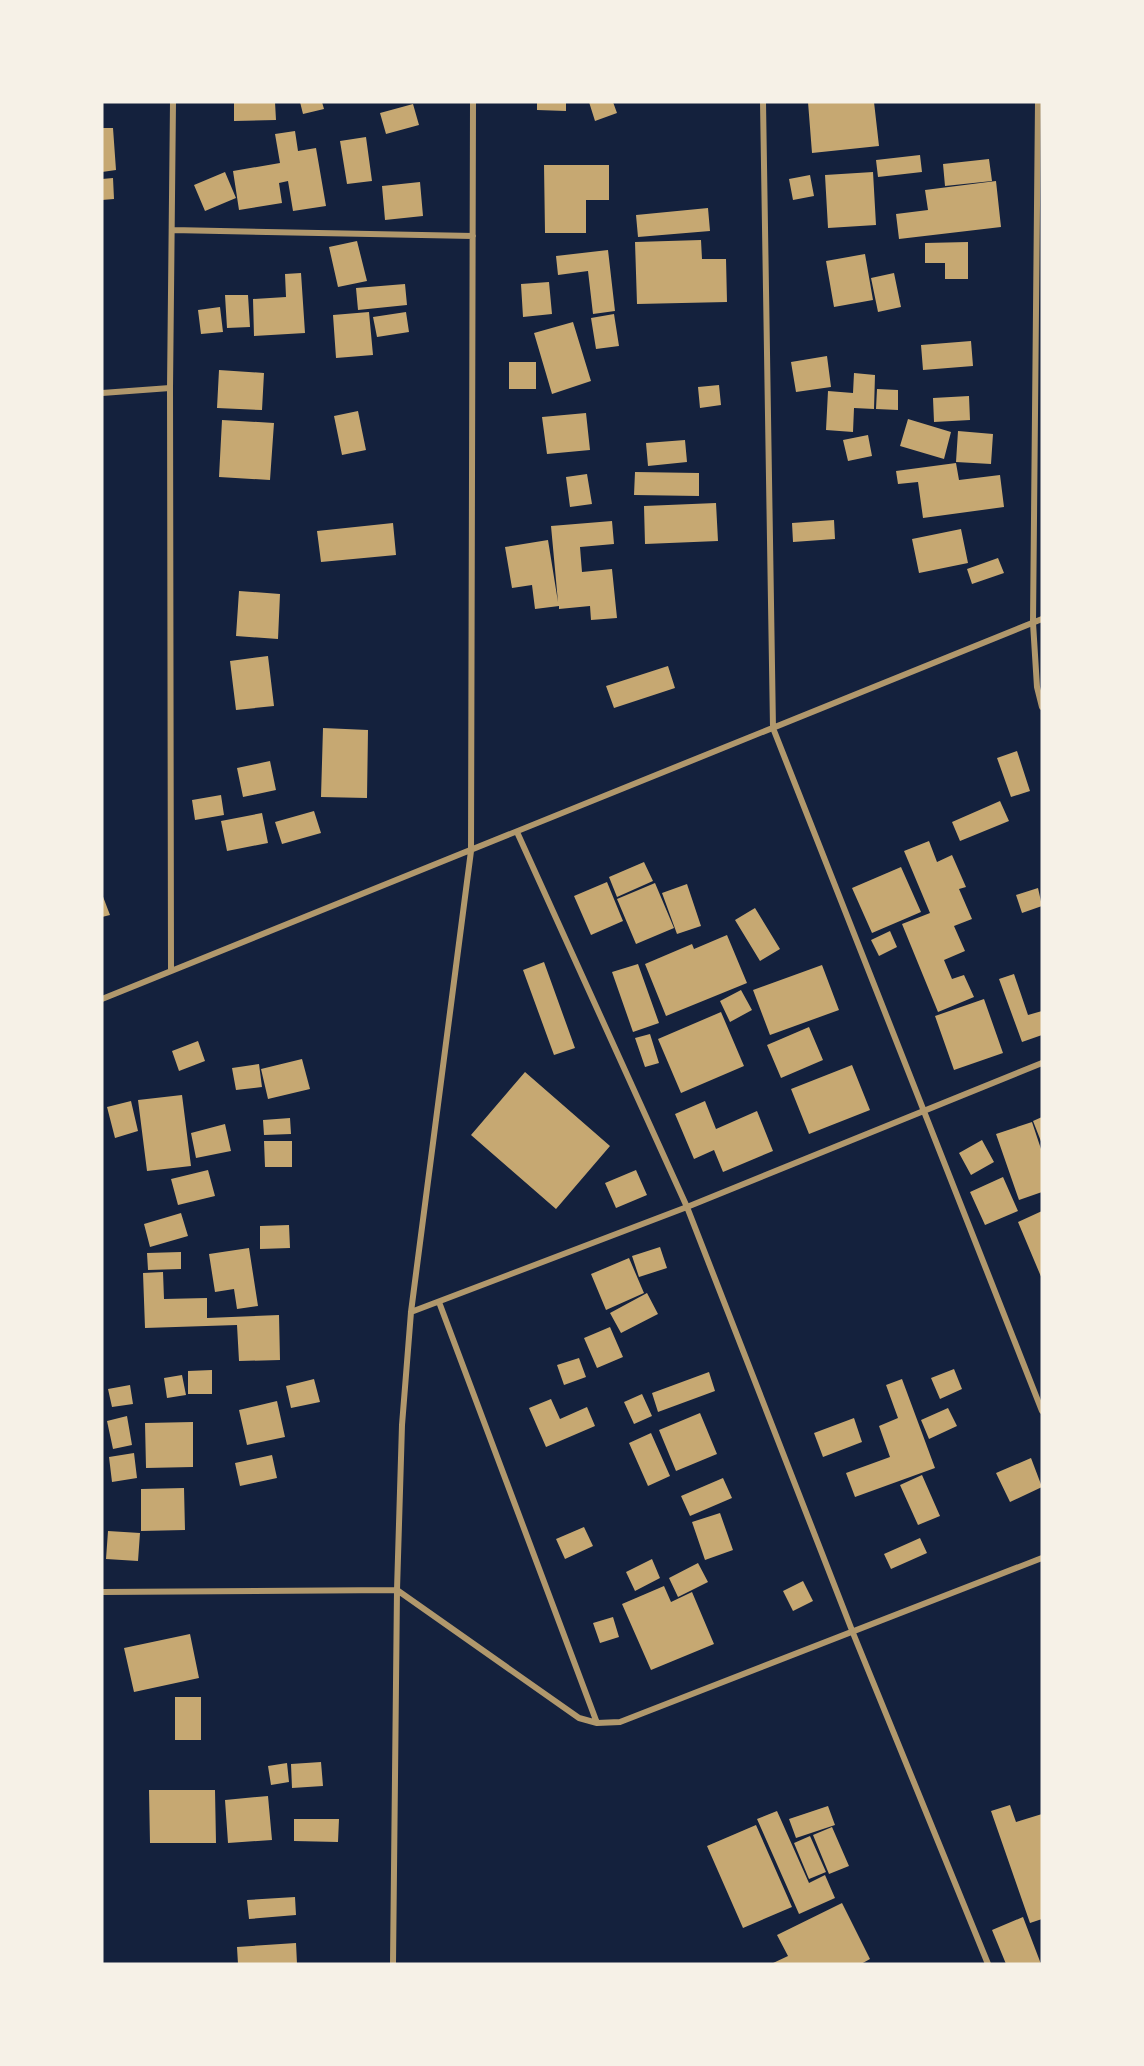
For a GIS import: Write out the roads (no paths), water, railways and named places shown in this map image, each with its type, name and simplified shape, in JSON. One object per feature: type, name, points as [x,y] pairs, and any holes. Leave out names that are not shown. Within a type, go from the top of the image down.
[{"type":"street","points":[[171,971],[170,388],[173,102]]},
{"type":"street","points":[[393,1964],[397,1590],[402,1425],[411,1312],[471,851],[473,102]]},
{"type":"street","points":[[763,102],[773,728],[1042,1411]]},
{"type":"street","points":[[1038,102],[1033,623],[1037,687],[1042,706]]},
{"type":"street","points":[[172,230],[473,236]]},
{"type":"street","points":[[102,393],[170,388]]},
{"type":"street","points":[[102,999],[1042,619]]},
{"type":"street","points":[[517,832],[687,1207],[853,1633],[988,1964]]},
{"type":"street","points":[[411,1312],[687,1207],[1042,1063]]},
{"type":"street","points":[[438,1302],[597,1723]]},
{"type":"street","points":[[102,1592],[397,1590],[579,1718],[597,1723],[620,1722],[1042,1558]]}]
